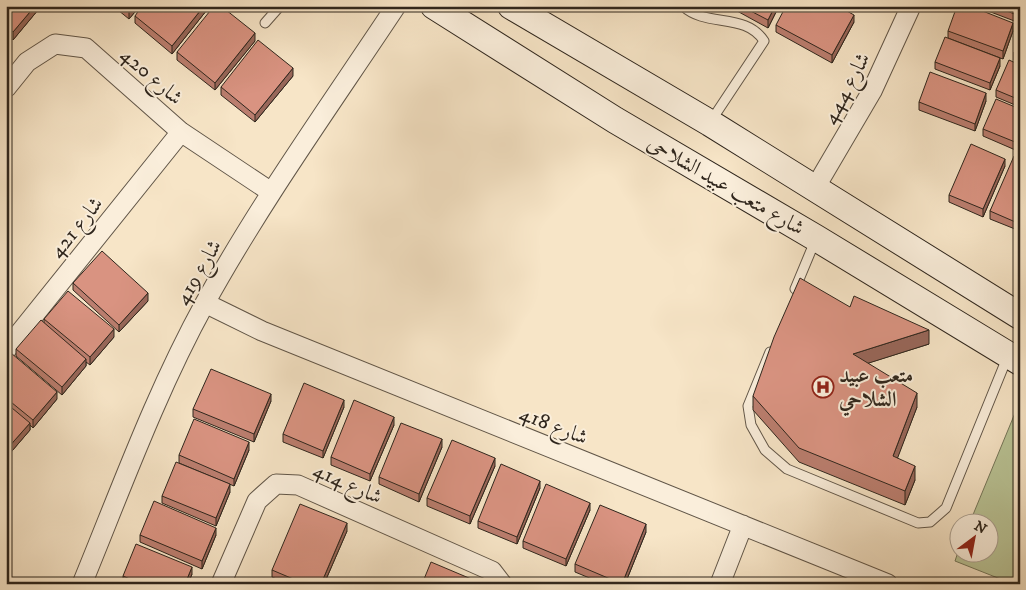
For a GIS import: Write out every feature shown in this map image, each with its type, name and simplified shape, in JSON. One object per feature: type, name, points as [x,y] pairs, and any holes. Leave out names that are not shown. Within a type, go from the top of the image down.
[{"type":"street","name":"شارع 419","points":[[82,584],[169,374],[205,303],[271,192],[396,6]]},
{"type":"street","name":"شارع متعب عبيد الشلاحى","points":[[434,6],[616,120],[816,238],[1014,359]]},
{"type":"street","name":"شارع متعب عبيد الشلاحى","points":[[510,6],[710,123],[1020,316]]},
{"type":"street","name":"شارع 444","points":[[815,188],[872,91],[911,6]]},
{"type":"street","name":"شارع 420","points":[[6,88],[27,62],[55,44],[86,48],[181,132],[271,192]]},
{"type":"street","name":"شارع 421","points":[[6,350],[181,132]]},
{"type":"street","name":"شارع 418","points":[[205,303],[262,331],[888,584]]},
{"type":"street","name":"شارع 414","points":[[221,584],[257,501],[276,484],[298,485],[492,571],[502,584]]},
{"type":"street","points":[[720,584],[743,525]]},
{"type":"lane","points":[[266,23],[280,6]]},
{"type":"lane","points":[[683,6],[701,17],[742,24],[758,33],[764,41],[710,123]]},
{"type":"lane","points":[[793,295],[816,238]]},
{"type":"lane","points":[[775,339],[748,406],[750,425],[766,450],[787,468],[918,523],[930,522],[946,508],[1014,359]]},
{"type":"green space","points":[[1020,401],[1020,584],[1013,584],[958,562],[998,562],[998,512],[974,512]]},
{"type":"building","points":[[6,6],[35,6],[13,32],[6,27]]},
{"type":"building","points":[[122,6],[134,6],[129,12]]},
{"type":"building","points":[[142,6],[204,6],[172,46],[135,16]]},
{"type":"building","points":[[214,6],[221,6],[255,33],[215,83],[177,52]]},
{"type":"building","points":[[741,6],[775,6],[768,20]]},
{"type":"building","points":[[786,6],[838,6],[854,15],[832,55],[776,25]]},
{"type":"building","points":[[957,6],[970,6],[1013,23],[1003,51],[948,31]]},
{"type":"building","points":[[994,6],[1020,6],[1020,9],[1017,15]]},
{"type":"building","points":[[945,37],[1000,58],[990,83],[935,62]]},
{"type":"building","points":[[6,38],[10,41],[6,46]]},
{"type":"building","points":[[1020,38],[1020,55],[1014,53]]},
{"type":"building","points":[[258,40],[293,68],[255,115],[221,87]]},
{"type":"building","points":[[1009,60],[1020,65],[1020,100],[996,90]]},
{"type":"building","points":[[930,72],[986,93],[975,124],[919,102]]},
{"type":"building","points":[[996,99],[1020,109],[1020,144],[983,129]]},
{"type":"building","points":[[971,144],[1005,159],[983,209],[949,195]]},
{"type":"building","points":[[1014,156],[1020,159],[1020,224],[990,211]]},
{"type":"building","points":[[102,251],[148,293],[119,325],[73,283]]},
{"type":"building","name":"متعب عبيد الشلاحي","points":[[800,278],[850,307],[854,296],[929,330],[853,354],[917,393],[893,456],[915,466],[905,491],[799,448],[753,396],[774,337]]},
{"type":"building","points":[[68,291],[114,329],[90,357],[44,319]]},
{"type":"building","points":[[41,320],[86,359],[62,387],[16,349]]},
{"type":"building","points":[[11,353],[57,392],[33,420],[6,398],[6,360]]},
{"type":"building","points":[[211,369],[271,394],[254,434],[193,409]]},
{"type":"building","points":[[304,383],[344,400],[323,451],[283,434]]},
{"type":"building","points":[[354,400],[394,417],[370,474],[331,457]]},
{"type":"building","points":[[6,403],[30,423],[6,450]]},
{"type":"building","points":[[194,419],[249,442],[234,479],[179,455]]},
{"type":"building","points":[[401,423],[442,439],[419,494],[379,477]]},
{"type":"building","points":[[452,440],[495,458],[470,516],[427,498]]},
{"type":"building","points":[[176,462],[230,484],[216,518],[162,496]]},
{"type":"building","points":[[501,464],[540,481],[517,537],[478,521]]},
{"type":"building","points":[[546,484],[590,503],[566,559],[523,541]]},
{"type":"building","points":[[154,501],[216,528],[202,561],[140,535]]},
{"type":"building","points":[[300,504],[347,523],[321,584],[305,584],[272,570]]},
{"type":"building","points":[[600,505],[646,524],[622,584],[575,564]]},
{"type":"building","points":[[136,544],[192,567],[185,584],[141,584],[123,576]]},
{"type":"building","points":[[431,562],[476,581],[475,584],[422,584]]},
{"type":"place","name":"متعب عبيد الشلاحي","points":[[823,387]]}]
